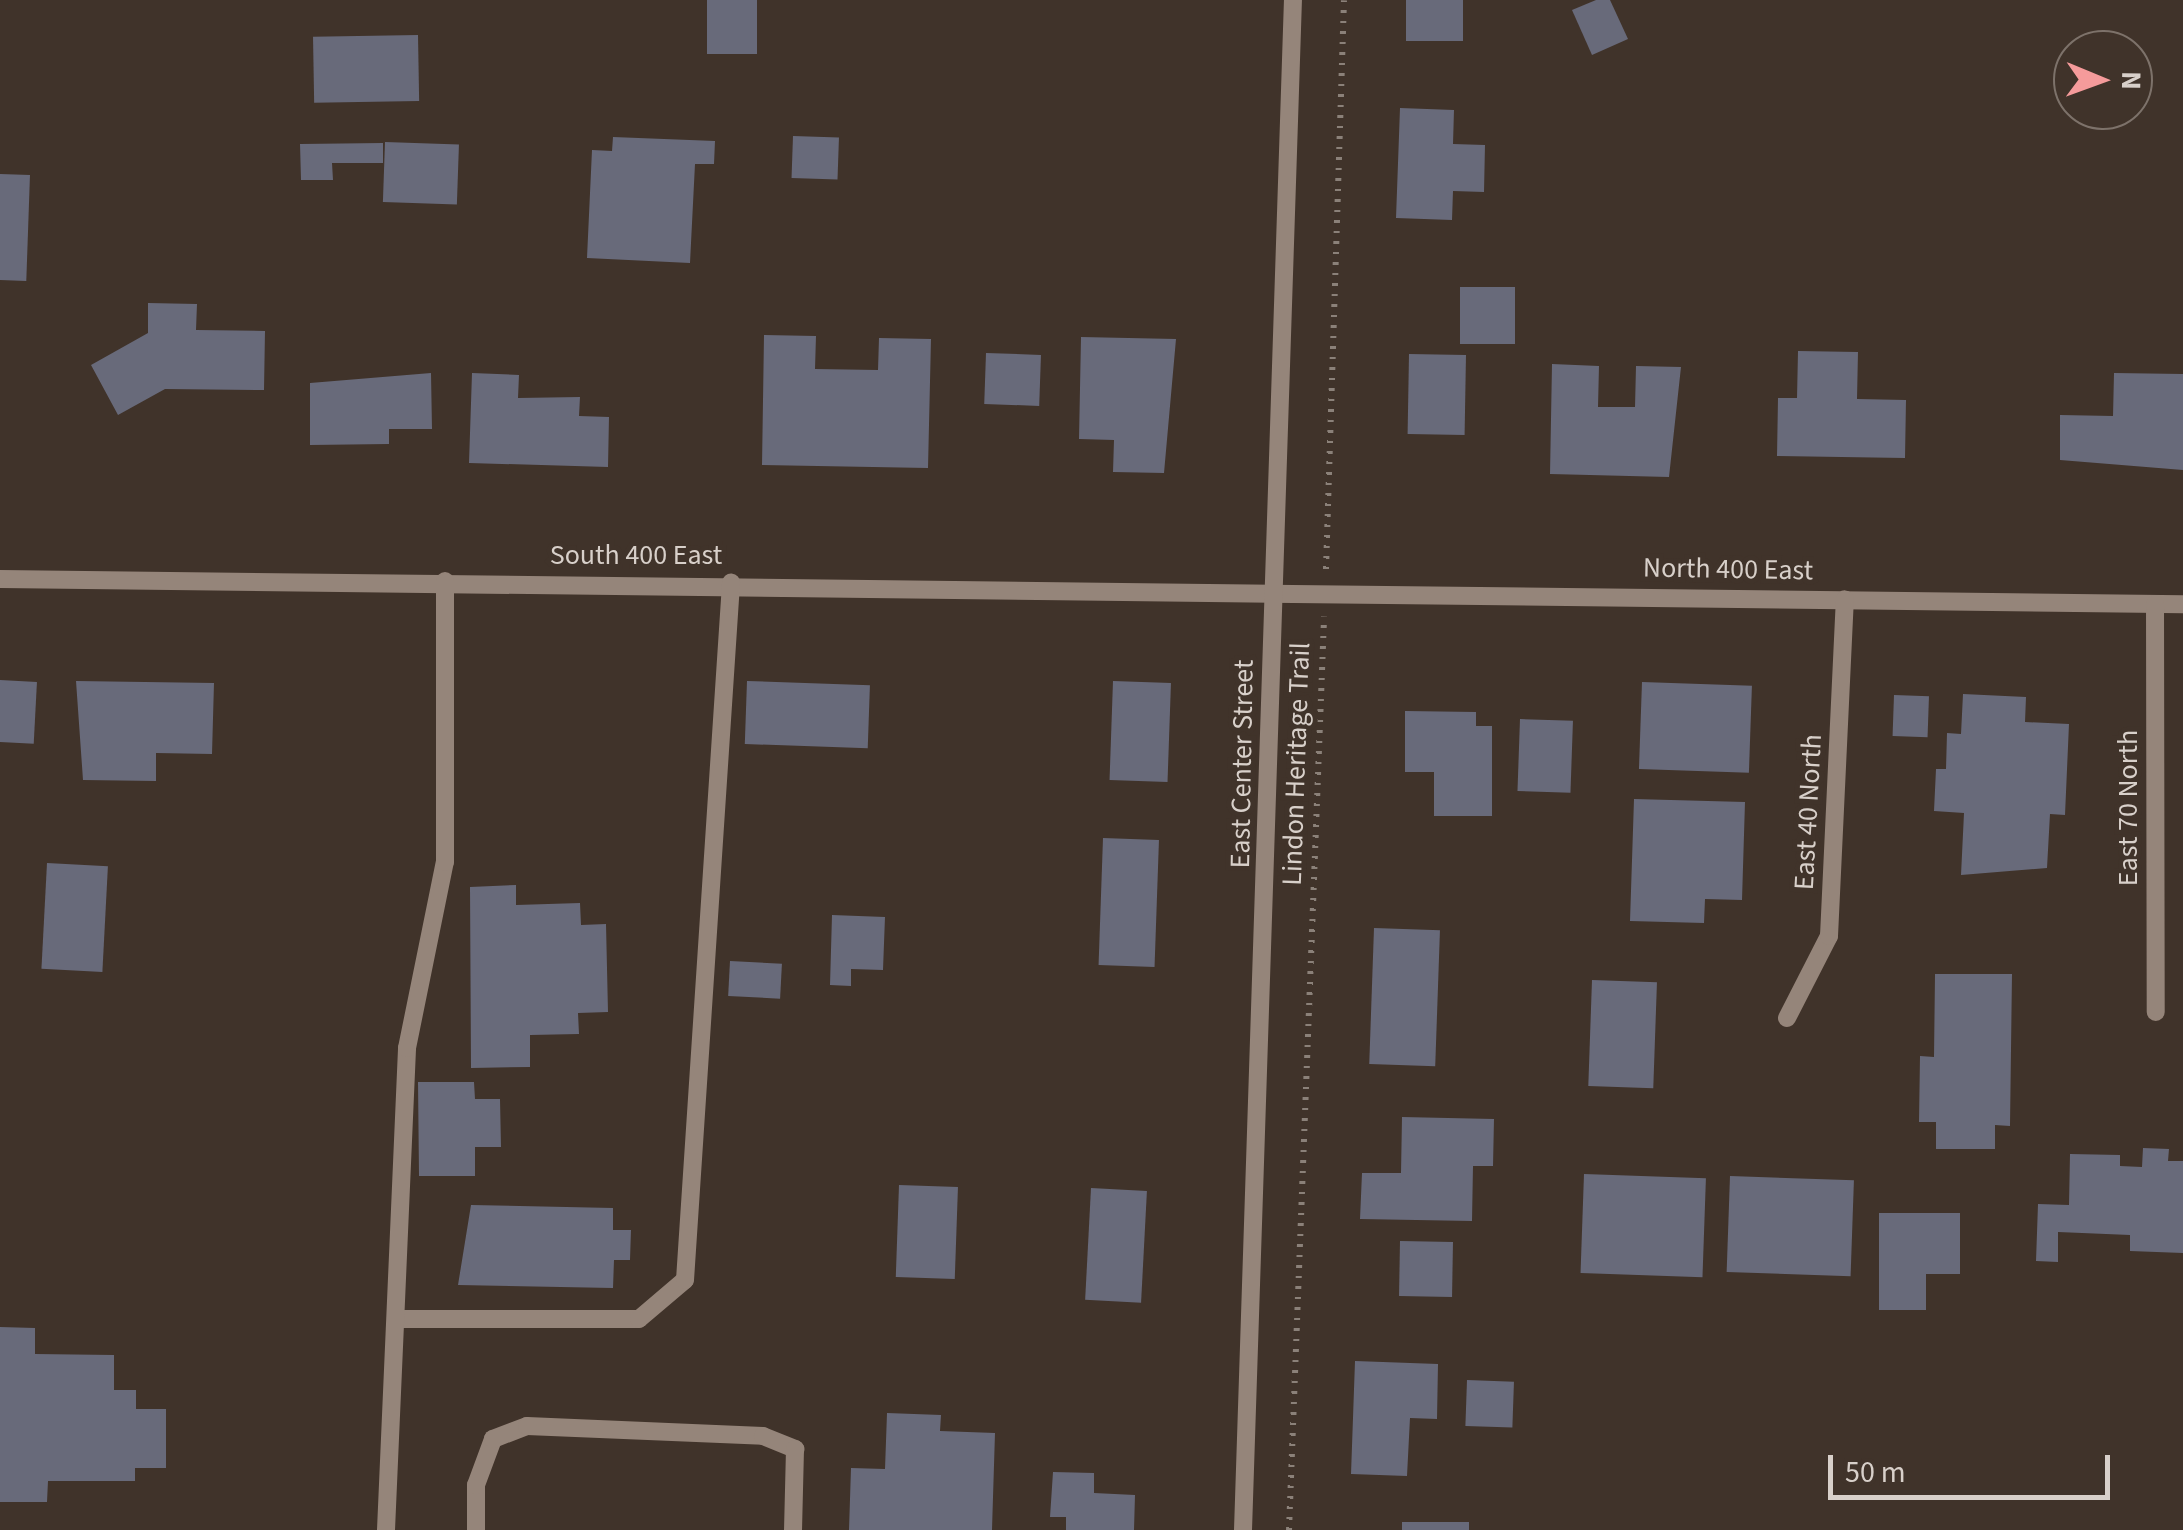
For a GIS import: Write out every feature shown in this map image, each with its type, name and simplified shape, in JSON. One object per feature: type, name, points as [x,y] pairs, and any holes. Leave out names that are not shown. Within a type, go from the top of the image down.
[{"type":"street","name":"East Center Street","points":[[1244,1530],[1293,0]]},
{"type":"street","name":"South 400 East","points":[[0,579],[1272,587]]},
{"type":"street","points":[[386,1530],[400,1319],[407,1048],[445,862],[445,582]]},
{"type":"street","points":[[400,1319],[640,1319],[685,1280],[731,583]]},
{"type":"street","name":"North 400 East","points":[[1272,587],[2183,604]]},
{"type":"street","name":"East 40 North","points":[[1787,1018],[1829,936],[1845,599]]},
{"type":"street","name":"East 70 North","points":[[2155,604],[2156,1012]]},
{"type":"street","points":[[476,1530],[476,1484],[493,1439],[527,1426],[764,1436],[795,1449],[793,1530]]},
{"type":"path","name":"Lindon Heritage Trail","points":[[1289,1530],[1326,589],[1344,0]]},
{"type":"building","points":[[707,0],[757,0],[757,54],[707,54]]},
{"type":"building","points":[[1406,0],[1463,0],[1463,41],[1406,41]]},
{"type":"building","points":[[1596,0],[1610,0],[1628,39],[1592,55],[1572,10]]},
{"type":"building","points":[[418,35],[419,101],[314,103],[313,37]]},
{"type":"building","points":[[1400,108],[1454,110],[1453,144],[1485,145],[1484,192],[1453,191],[1452,220],[1396,218]]},
{"type":"building","points":[[793,136],[839,138],[838,180],[792,178]]},
{"type":"building","points":[[613,137],[715,141],[714,164],[695,164],[690,263],[587,258],[592,150],[612,151]]},
{"type":"building","points":[[385,142],[459,145],[457,205],[383,202]]},
{"type":"building","points":[[383,143],[383,163],[332,163],[333,180],[301,180],[300,144]]},
{"type":"building","points":[[0,174],[30,175],[26,281],[0,280]]},
{"type":"building","points":[[1460,287],[1515,287],[1515,344],[1460,344]]},
{"type":"building","points":[[148,303],[197,304],[196,330],[265,331],[264,390],[165,389],[118,415],[91,365],[148,333]]},
{"type":"building","points":[[764,335],[816,336],[815,369],[878,370],[879,338],[931,339],[928,468],[762,465]]},
{"type":"building","points":[[1081,337],[1176,339],[1164,473],[1113,472],[1114,440],[1079,439]]},
{"type":"building","points":[[1798,351],[1858,352],[1857,399],[1906,400],[1905,458],[1777,456],[1778,398],[1797,398]]},
{"type":"building","points":[[986,353],[1041,355],[1039,406],[984,404]]},
{"type":"building","points":[[1409,354],[1466,355],[1465,435],[1408,434]]},
{"type":"building","points":[[1552,364],[1599,366],[1598,407],[1635,407],[1636,366],[1681,367],[1669,477],[1550,474]]},
{"type":"building","points":[[431,373],[432,429],[389,429],[389,444],[310,445],[310,383]]},
{"type":"building","points":[[472,373],[519,375],[518,398],[580,397],[579,416],[609,417],[608,467],[469,463]]},
{"type":"building","points":[[2114,373],[2183,374],[2183,470],[2060,460],[2060,415],[2113,416]]},
{"type":"building","points":[[0,680],[37,682],[34,744],[0,742]]},
{"type":"building","points":[[76,681],[214,683],[212,754],[156,753],[156,781],[83,780]]},
{"type":"building","points":[[747,681],[870,685],[868,748],[745,744]]},
{"type":"building","points":[[1113,681],[1171,683],[1168,782],[1110,780]]},
{"type":"building","points":[[1642,682],[1752,686],[1749,773],[1639,769]]},
{"type":"building","points":[[1963,694],[2026,697],[2025,722],[2069,724],[2065,815],[2050,814],[2047,868],[1961,875],[1964,813],[1934,811],[1936,769],[1946,769],[1947,733],[1961,734]]},
{"type":"building","points":[[1894,695],[1929,696],[1928,737],[1893,736]]},
{"type":"building","points":[[1405,711],[1476,712],[1476,726],[1492,726],[1492,816],[1434,816],[1434,772],[1405,772]]},
{"type":"building","points":[[1520,719],[1573,721],[1570,793],[1517,791]]},
{"type":"building","points":[[1634,799],[1745,802],[1742,900],[1705,899],[1704,923],[1630,921]]},
{"type":"building","points":[[1103,838],[1159,840],[1155,967],[1099,965]]},
{"type":"building","points":[[47,863],[108,866],[102,972],[41,969]]},
{"type":"building","points":[[516,885],[516,905],[580,903],[581,925],[606,924],[608,1012],[578,1013],[579,1034],[530,1035],[530,1067],[471,1068],[470,887]]},
{"type":"building","points":[[832,915],[885,917],[883,970],[851,969],[851,986],[830,985]]},
{"type":"building","points":[[1374,928],[1440,930],[1435,1066],[1369,1064]]},
{"type":"building","points":[[730,961],[782,964],[780,999],[728,996]]},
{"type":"building","points":[[1935,974],[2012,974],[2010,1126],[1995,1125],[1995,1149],[1936,1149],[1936,1122],[1919,1122],[1920,1056],[1934,1057]]},
{"type":"building","points":[[1592,980],[1657,982],[1653,1088],[1588,1086]]},
{"type":"building","points":[[418,1082],[474,1082],[475,1099],[500,1099],[501,1147],[475,1147],[475,1176],[419,1176]]},
{"type":"building","points":[[1402,1117],[1494,1119],[1493,1166],[1473,1166],[1472,1221],[1360,1219],[1362,1173],[1401,1173]]},
{"type":"building","points":[[2143,1148],[2169,1149],[2168,1161],[2183,1161],[2183,1253],[2130,1251],[2130,1235],[2058,1232],[2058,1262],[2036,1261],[2038,1204],[2069,1205],[2070,1154],[2120,1155],[2120,1166],[2142,1167]]},
{"type":"building","points":[[1584,1174],[1706,1178],[1702,1277],[1581,1273]]},
{"type":"building","points":[[1730,1176],[1854,1180],[1851,1276],[1727,1272]]},
{"type":"building","points":[[899,1185],[958,1187],[955,1279],[896,1277]]},
{"type":"building","points":[[1091,1188],[1147,1191],[1141,1303],[1085,1300]]},
{"type":"building","points":[[471,1205],[613,1208],[613,1230],[631,1230],[630,1260],[614,1260],[613,1288],[458,1285]]},
{"type":"building","points":[[1879,1213],[1960,1213],[1960,1274],[1926,1274],[1926,1310],[1879,1310]]},
{"type":"building","points":[[1400,1241],[1453,1242],[1452,1297],[1399,1296]]},
{"type":"building","points":[[0,1327],[35,1328],[35,1354],[114,1355],[114,1390],[136,1390],[136,1409],[166,1409],[166,1468],[135,1468],[135,1481],[48,1481],[47,1502],[0,1502]]},
{"type":"building","points":[[1355,1361],[1438,1364],[1437,1419],[1410,1418],[1407,1476],[1351,1474]]},
{"type":"building","points":[[1467,1380],[1514,1382],[1512,1428],[1465,1426]]},
{"type":"building","points":[[887,1413],[941,1415],[940,1431],[995,1433],[992,1530],[849,1530],[851,1468],[885,1469]]},
{"type":"building","points":[[1053,1472],[1094,1473],[1094,1493],[1135,1495],[1134,1530],[1066,1530],[1066,1517],[1050,1517]]},
{"type":"building","points":[[1402,1522],[1469,1522],[1469,1530],[1402,1530]]}]
